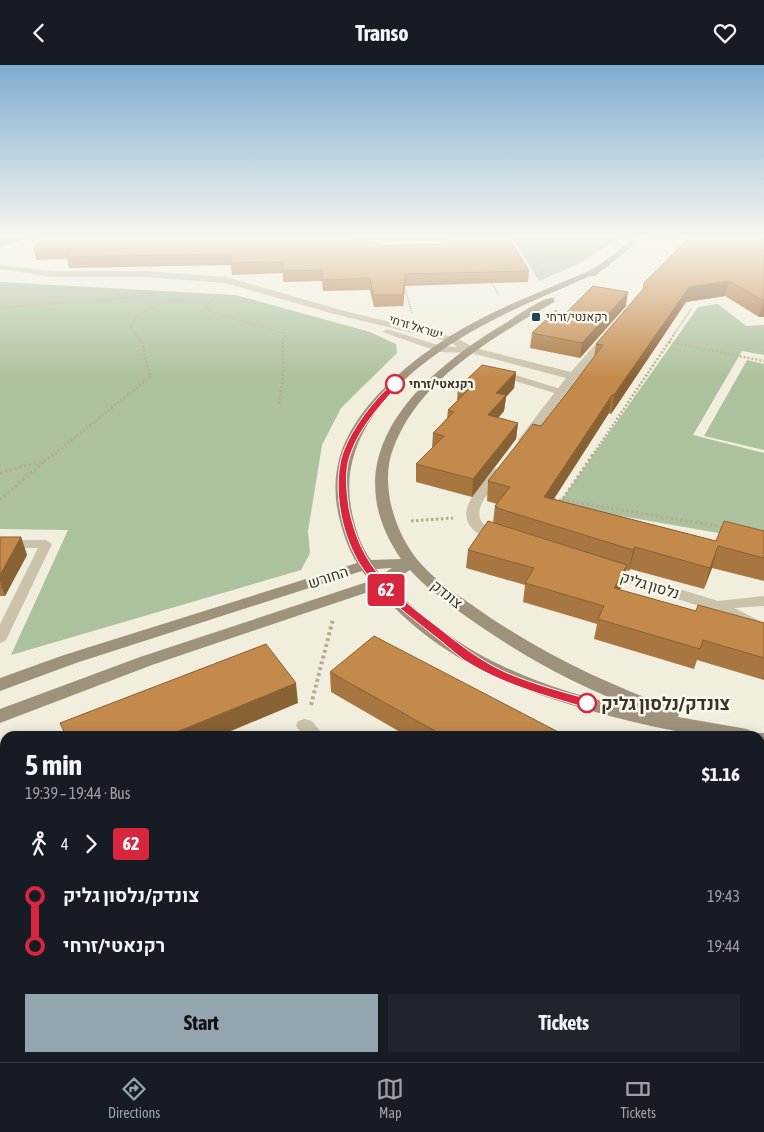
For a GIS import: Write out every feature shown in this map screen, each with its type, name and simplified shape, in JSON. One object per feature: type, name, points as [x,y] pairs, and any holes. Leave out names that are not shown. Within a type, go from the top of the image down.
[{"type":"street","name":"ישראל זרחי","points":[[242,285],[342,313],[453,339],[471,350]]},
{"type":"street","name":"צונדק","points":[[565,285],[475,325],[416,365],[386,393],[362,425],[344,463],[342,490],[354,544],[365,565],[379,583],[400,603],[468,657],[501,675],[554,695],[621,713],[723,731]]},
{"type":"street","name":"צונדק","points":[[574,285],[471,350],[442,372],[417,398],[387,446],[382,464],[382,489],[390,523],[411,563],[438,587],[516,643],[582,679],[630,700],[714,729]]},
{"type":"street","name":"ישראל זרחי","points":[[342,313],[388,333],[440,349],[471,350]]},
{"type":"street","points":[[510,541],[492,535],[477,526],[471,517],[471,509],[573,376],[618,324]]},
{"type":"street","points":[[471,350],[573,376]]},
{"type":"street","name":"החורש","points":[[0,685],[70,659],[365,565],[411,563]]},
{"type":"street","name":"החורש","points":[[0,716],[146,661],[379,583],[411,563]]},
{"type":"street","name":"נלסון גליק","points":[[595,568],[717,606],[764,630]]},
{"type":"street","name":"נלסון גליק","points":[[717,606],[764,601]]},
{"type":"lane","points":[[492,371],[561,392]]},
{"type":"lane","points":[[0,544],[46,543],[0,638]]},
{"type":"path","points":[[404,285],[417,330]]},
{"type":"path","points":[[494,285],[508,311]]},
{"type":"path","points":[[0,500],[46,460],[150,377],[142,343],[131,327],[135,317],[164,302],[193,295],[184,294]]},
{"type":"path","points":[[209,294],[216,295],[206,307],[211,312],[287,333],[282,342],[284,367],[279,404]]},
{"type":"path","points":[[0,308],[157,295]]},
{"type":"path","points":[[562,500],[692,308]]},
{"type":"path","points":[[669,342],[764,361]]},
{"type":"path","points":[[0,473],[46,460]]},
{"type":"path","points":[[553,501],[562,500],[732,529]]},
{"type":"path","points":[[390,523],[471,517]]},
{"type":"path","points":[[310,731],[339,597]]},
{"type":"green space","points":[[0,285],[46,285],[236,295],[370,332],[396,344],[397,353],[341,408],[322,445],[308,531],[310,553],[301,570],[11,655],[68,530],[0,529]]},
{"type":"green space","points":[[718,304],[746,326],[764,325],[764,355],[742,351],[693,435],[764,453],[764,541],[558,505],[698,307]]},
{"type":"green space","points":[[747,360],[764,364],[764,450],[704,436]]},
{"type":"building","points":[[371,285],[404,285],[403,295],[373,295]]},
{"type":"building","points":[[644,285],[705,285],[689,287],[614,395],[612,395],[544,497],[716,541],[724,521],[764,531],[764,558],[718,546],[710,568],[635,547],[633,550],[495,506],[510,487],[488,481],[533,424],[541,426],[603,345],[596,344],[644,288]]},
{"type":"building","points":[[735,285],[764,285],[764,301]]},
{"type":"building","points":[[593,286],[628,292],[582,343],[532,333],[556,310],[561,318]]},
{"type":"building","points":[[482,365],[516,372],[496,393],[506,395],[488,415],[518,423],[473,479],[416,464],[444,436],[433,433],[454,412],[448,410],[468,390],[458,388]]},
{"type":"building","points":[[488,521],[627,565],[614,588],[696,611],[698,605],[764,623],[764,658],[703,640],[700,649],[598,619],[604,606],[525,583],[534,568],[468,550]]},
{"type":"building","points":[[0,537],[21,537],[0,575]]},
{"type":"building","points":[[374,636],[556,731],[435,731],[330,672]]},
{"type":"building","points":[[266,644],[296,683],[179,731],[64,731],[60,723]]},
{"type":"bus line","name":"62","points":[[395,384],[362,425],[344,463],[342,490],[347,519],[354,544],[365,565],[379,583],[400,603],[468,657],[501,675],[554,695],[587,703]]},
{"type":"place","name":"רקאנטי/זרחי","points":[[536,317]]},
{"type":"place","name":"רקנאטי/זרחי","points":[[395,384]]},
{"type":"place","name":"צונדק/נלסון גליק","points":[[587,703]]}]
